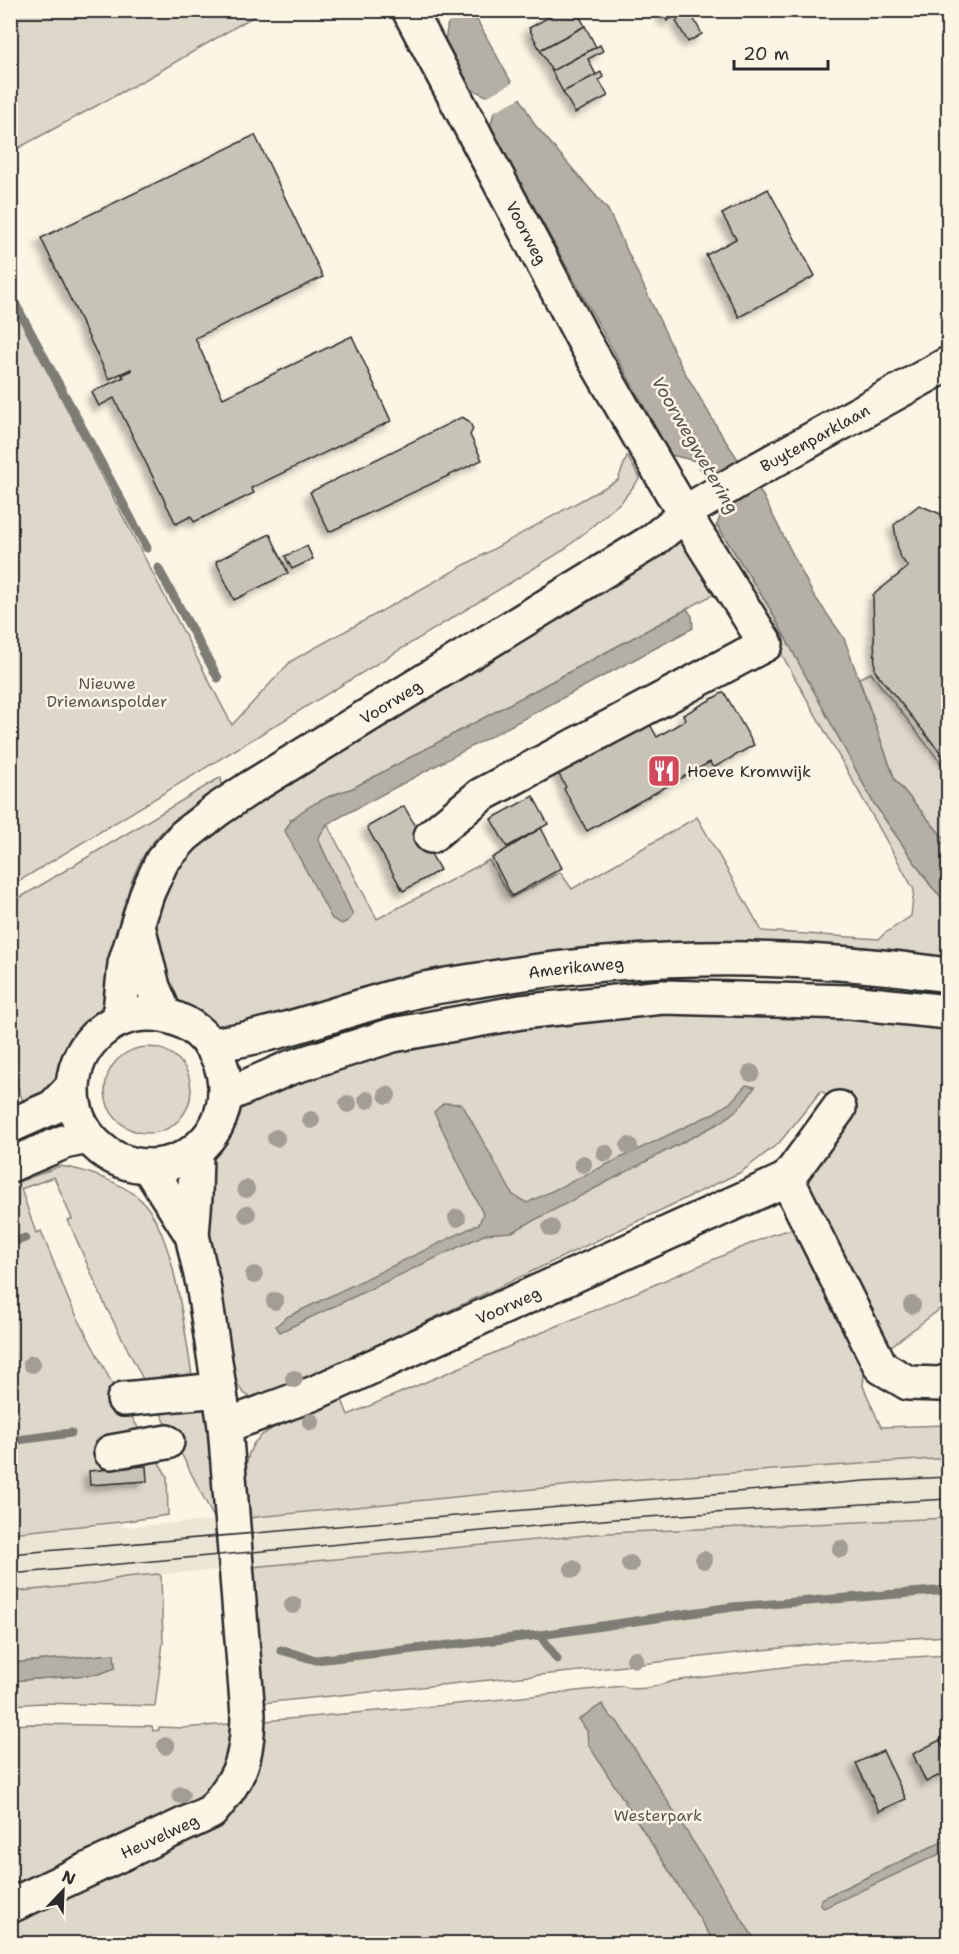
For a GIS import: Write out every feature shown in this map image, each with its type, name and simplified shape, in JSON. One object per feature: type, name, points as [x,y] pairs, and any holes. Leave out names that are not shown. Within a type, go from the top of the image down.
[{"type":"street","name":"Voorweg","points":[[409,10],[579,332],[690,511],[766,644],[481,795],[431,836]]},
{"type":"street","name":"Buytenparklaan","points":[[690,511],[753,472],[948,364]]},
{"type":"street","name":"Voorweg","points":[[119,1020],[125,964],[147,894],[162,861],[184,836],[217,810],[652,541],[690,511]]},
{"type":"street","name":"Voorweg","points":[[138,926],[153,987],[165,1015]]},
{"type":"street","name":"Amerikaweg","points":[[210,1045],[243,1041],[417,991],[526,972],[639,960],[745,958],[836,962],[948,975]]},
{"type":"street","points":[[225,1096],[289,1068],[393,1035],[521,1012],[663,997],[850,1002],[948,1012]]},
{"type":"street","points":[[142,1014],[165,1015],[190,1026],[210,1045],[222,1069],[225,1096],[222,1112],[207,1140],[196,1151],[165,1165],[131,1164],[115,1159],[101,1150],[88,1137],[79,1122],[72,1087],[77,1063],[82,1052],[98,1033],[119,1020],[142,1014]]},
{"type":"street","points":[[10,1126],[53,1107],[72,1087]]},
{"type":"street","name":"Voorweg","points":[[225,1426],[312,1394],[787,1179],[839,1108]]},
{"type":"street","points":[[10,1165],[64,1142],[88,1137]]},
{"type":"street","points":[[196,1151],[192,1235],[203,1284],[225,1426]]},
{"type":"street","points":[[148,1166],[192,1235]]},
{"type":"street","points":[[787,1179],[881,1367],[908,1383],[942,1384],[948,1381]]},
{"type":"street","points":[[124,1399],[219,1390]]},
{"type":"street","name":"Heuvelweg","points":[[10,1906],[211,1812],[227,1793],[239,1771],[246,1752],[248,1715],[225,1426]]},
{"type":"street","points":[[111,1452],[167,1443]]},
{"type":"shaded area","points":[[948,1458],[948,1518],[608,1533],[269,1566],[125,1577],[92,1584],[11,1592],[11,1533],[120,1522],[124,1527],[265,1517],[613,1481]]},
{"type":"green space","points":[[11,10],[263,11],[148,78],[11,152]]},
{"type":"green space","name":"Nieuwe Driemanspolder","points":[[10,300],[232,725],[291,661],[618,480],[627,456],[640,478],[622,501],[564,550],[11,886]]},
{"type":"green space","points":[[717,525],[769,607],[873,802],[931,886],[948,904],[948,960],[767,945],[240,1030],[214,1026],[193,1016],[170,997],[155,959],[158,915],[177,870],[206,839],[257,800],[622,582],[678,540],[690,541],[718,592],[353,788],[330,796],[290,820],[353,915],[318,839],[327,824],[377,919],[489,860],[511,898],[560,872],[572,889],[697,817],[762,931],[879,939],[911,916],[914,890],[713,532]]},
{"type":"green space","points":[[871,673],[948,772],[948,843],[895,780],[859,678]]},
{"type":"green space","points":[[221,777],[222,786],[189,808],[169,825],[144,855],[129,889],[112,978],[104,1002],[72,1043],[52,1083],[26,1110],[11,1068],[11,903]]},
{"type":"green space","points":[[753,1006],[948,1024],[948,1303],[882,1353],[807,1182],[815,1165],[854,1113],[821,1091],[779,1143],[741,1172],[320,1372],[284,1395],[264,1401],[254,1399],[242,1391],[235,1378],[202,1187],[208,1160],[232,1120],[250,1099],[270,1085],[481,1029]]},
{"type":"green space","points":[[140,1047],[156,1047],[179,1059],[188,1073],[191,1090],[188,1107],[179,1121],[156,1133],[140,1133],[124,1126],[112,1114],[105,1098],[105,1082],[112,1066],[124,1054]]},
{"type":"green space","points":[[60,1166],[80,1170],[113,1182],[133,1193],[152,1215],[162,1235],[177,1284],[193,1381],[147,1387],[105,1305],[68,1220],[72,1219],[54,1177],[21,1189],[36,1233],[41,1231],[69,1301],[116,1391],[167,1476],[168,1515],[11,1533],[11,1185]]},
{"type":"green space","points":[[800,1227],[865,1361],[863,1386],[881,1427],[948,1425],[948,1458],[613,1481],[247,1518],[246,1465],[249,1453],[254,1443],[262,1435],[276,1426],[341,1397],[348,1415],[771,1235]]},
{"type":"green space","points":[[201,1404],[208,1413],[217,1524],[158,1408]]},
{"type":"green space","points":[[948,1518],[948,1636],[824,1643],[590,1670],[262,1703],[252,1567],[608,1533]]},
{"type":"green space","points":[[158,1574],[161,1576],[163,1642],[155,1706],[42,1703],[11,1705],[11,1681],[99,1674],[115,1668],[114,1654],[11,1663],[11,1592],[92,1584],[125,1577]]},
{"type":"green space","name":"Westerpark","points":[[948,1655],[948,1839],[825,1897],[948,1844],[948,1943],[11,1944],[11,1725],[152,1726],[153,1731],[159,1730],[159,1727],[183,1728],[457,1704],[623,1686],[641,1689],[673,1681],[824,1662]]},
{"type":"water","name":"Voorwegwetering","points":[[441,11],[472,11],[535,125],[608,210],[681,366],[723,437],[763,496],[813,594],[844,638],[895,780],[948,843],[948,904],[931,886],[873,802],[769,607],[717,525],[723,508],[696,461],[671,455],[490,128],[495,108],[491,98],[471,89],[445,41],[448,22]]},
{"type":"water","points":[[687,609],[692,616],[693,628],[327,824],[318,839],[353,915],[342,924],[332,919],[285,831],[296,816],[314,804],[353,788]]},
{"type":"water","points":[[746,1085],[755,1087],[742,1105],[723,1121],[512,1232],[486,1234],[280,1332],[276,1326],[287,1317],[479,1224],[483,1214],[434,1112],[444,1103],[462,1104],[513,1195],[527,1203],[714,1113],[730,1103]]},
{"type":"water","points":[[114,1654],[115,1668],[99,1674],[11,1681],[11,1663]]},
{"type":"water","points":[[602,1704],[610,1716],[617,1721],[757,1943],[715,1943],[588,1744],[587,1731],[579,1719]]},
{"type":"water","points":[[948,1839],[948,1850],[824,1908],[820,1905],[821,1899]]},
{"type":"pier","points":[[438,10],[472,10],[472,11],[444,25]]},
{"type":"pier","points":[[514,82],[522,97],[491,113],[492,109],[484,98]]},
{"type":"building","points":[[562,10],[576,10],[585,26],[540,50],[529,28]]},
{"type":"building","points":[[661,10],[685,10],[667,21]]},
{"type":"building","points":[[690,12],[702,34],[688,42],[676,21]]},
{"type":"building","points":[[585,26],[596,47],[552,71],[540,50]]},
{"type":"building","points":[[600,45],[603,51],[588,59],[596,75],[563,92],[552,71]]},
{"type":"building","points":[[601,72],[603,77],[599,80],[608,96],[575,113],[563,92]]},
{"type":"building","points":[[255,135],[323,277],[195,338],[223,398],[352,336],[391,421],[251,488],[254,493],[194,522],[191,516],[176,524],[114,398],[99,406],[92,392],[124,377],[122,375],[131,369],[109,379],[41,238]]},
{"type":"building","points":[[768,189],[815,276],[739,317],[706,255],[736,239],[722,214]]},
{"type":"building","points":[[462,417],[469,421],[473,429],[470,435],[482,460],[329,532],[310,492]]},
{"type":"building","points":[[919,505],[948,517],[948,762],[875,671],[873,595],[908,567],[899,555],[894,525]]},
{"type":"building","points":[[270,534],[288,573],[234,600],[216,561]]},
{"type":"building","points":[[307,546],[313,559],[292,569],[285,556]]},
{"type":"building","points":[[724,692],[754,745],[713,768],[710,762],[587,831],[556,769],[647,719],[657,737],[686,720],[683,715]]},
{"type":"building","points":[[533,796],[548,824],[507,847],[491,819]]},
{"type":"building","points":[[404,806],[440,870],[403,891],[367,827]]},
{"type":"building","points":[[541,828],[562,868],[512,896],[492,858]]},
{"type":"building","points":[[146,1466],[147,1481],[90,1485],[89,1471]]},
{"type":"building","points":[[940,1740],[948,1757],[948,1771],[926,1782],[913,1754]]},
{"type":"building","points":[[883,1751],[906,1799],[879,1811],[856,1763]]},
{"type":"waterway","points":[[10,294],[147,548]]},
{"type":"waterway","points":[[158,568],[218,678]]},
{"type":"waterway","points":[[10,1243],[25,1238]]},
{"type":"waterway","points":[[10,1441],[71,1433]]},
{"type":"waterway","points":[[281,1650],[316,1660],[540,1635],[732,1607],[948,1590]]},
{"type":"waterway","points":[[540,1635],[557,1659]]},
{"type":"tram line","points":[[10,1554],[864,1481],[948,1477]]},
{"type":"tram line","points":[[10,1574],[614,1519],[948,1499]]},
{"type":"place","name":"Hoeve Kromwijk","points":[[664,771]]}]
